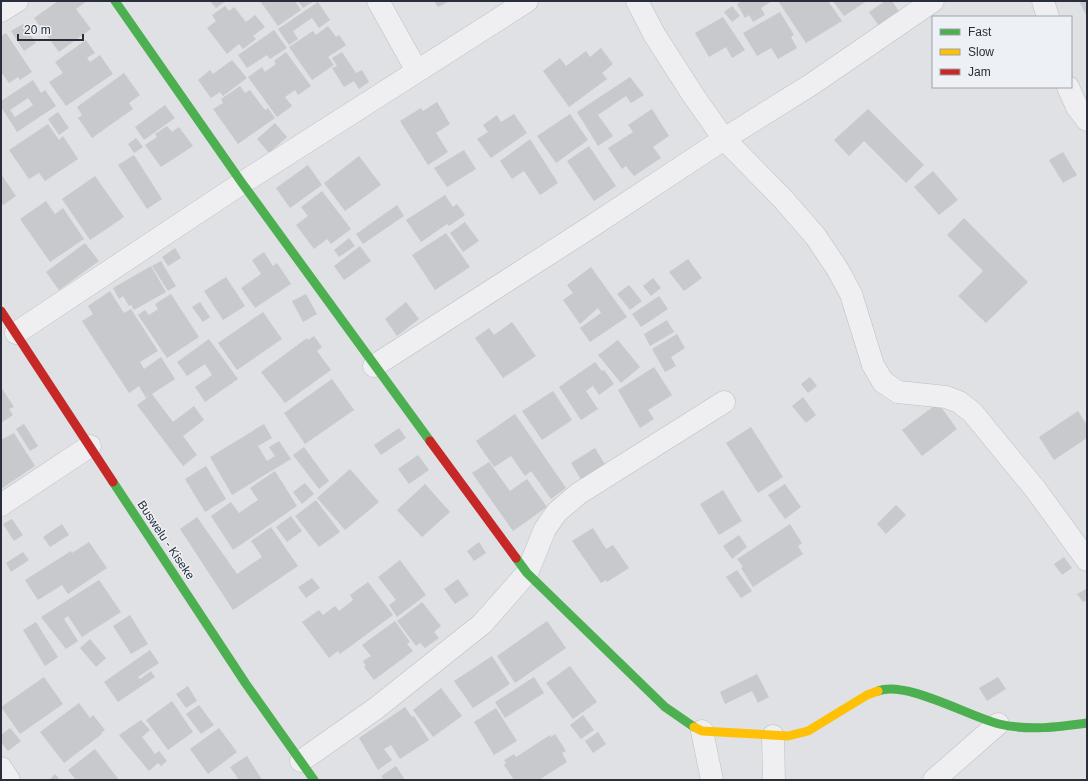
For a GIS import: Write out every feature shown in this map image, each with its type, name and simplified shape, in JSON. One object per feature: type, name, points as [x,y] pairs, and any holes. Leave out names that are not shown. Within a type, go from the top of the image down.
[{"type":"street","points":[[1,10],[17,1]]},
{"type":"street","points":[[115,1],[242,183],[374,366],[527,573],[665,707],[687,724],[702,732],[788,736],[808,730],[867,695],[883,689],[908,692],[942,702],[998,724],[1019,728],[1048,728],[1087,723]]},
{"type":"street","points":[[378,1],[417,71]]},
{"type":"street","points":[[16,333],[242,183],[527,1]]},
{"type":"street","points":[[637,1],[654,34],[724,139],[783,199],[816,237],[838,270],[852,294],[873,365],[883,382],[898,392],[946,397],[959,402],[972,412],[1036,490],[1087,560]]},
{"type":"street","points":[[374,366],[586,230],[724,139],[812,84],[933,1]]},
{"type":"street","points":[[1043,1],[1048,16]]},
{"type":"street","points":[[1068,88],[1077,107],[1087,120]]},
{"type":"street","name":"Buswelu - Kiseke","points":[[1,311],[246,684],[314,780]]},
{"type":"street","points":[[301,761],[375,709],[482,624],[527,573],[545,528],[557,512],[578,494],[724,402]]},
{"type":"street","points":[[1,505],[90,446]]},
{"type":"street","points":[[934,780],[998,724]]},
{"type":"street","points":[[702,732],[712,780]]},
{"type":"street","points":[[773,736],[774,780]]},
{"type":"street","points":[[961,780],[962,757]]},
{"type":"building","points":[[58,1],[87,1],[76,9],[91,29],[59,52],[34,18]]},
{"type":"building","points":[[210,1],[226,1],[216,8]]},
{"type":"building","points":[[260,1],[295,1],[301,10],[278,26]]},
{"type":"building","points":[[298,1],[314,1],[303,8]]},
{"type":"building","points":[[434,1],[450,1],[438,7]]},
{"type":"building","points":[[742,1],[772,1],[761,8],[765,15],[753,22],[749,15],[745,18],[737,4]]},
{"type":"building","points":[[778,1],[828,1],[842,21],[806,43]]},
{"type":"building","points":[[833,1],[867,1],[844,16]]},
{"type":"building","points":[[885,1],[892,1],[900,13],[879,26],[869,12]]},
{"type":"building","points":[[1079,1],[1087,1],[1087,13],[1085,13]]},
{"type":"building","points":[[318,2],[330,20],[319,28],[312,18],[293,31],[298,39],[289,45],[278,29]]},
{"type":"building","points":[[225,6],[229,11],[234,7],[246,22],[255,15],[265,27],[253,36],[256,39],[243,49],[239,44],[227,54],[207,28],[216,21],[212,15]]},
{"type":"building","points":[[732,6],[740,16],[732,22],[724,12]]},
{"type":"building","points":[[780,12],[794,35],[791,37],[797,48],[778,59],[771,48],[757,56],[743,33]]},
{"type":"building","points":[[723,17],[745,50],[732,58],[726,47],[709,57],[695,33]]},
{"type":"building","points":[[23,24],[36,43],[24,51],[11,31]]},
{"type":"building","points":[[328,26],[336,37],[339,35],[346,45],[328,57],[334,65],[312,80],[289,47],[313,31],[316,35]]},
{"type":"building","points":[[274,30],[287,48],[270,59],[267,55],[247,68],[238,55]]},
{"type":"building","points":[[6,33],[32,72],[20,80],[18,77],[9,83],[1,72],[1,36]]},
{"type":"building","points":[[86,40],[95,53],[87,58],[90,62],[100,55],[113,74],[66,106],[49,82],[63,73],[55,62]]},
{"type":"building","points":[[601,48],[613,64],[602,73],[607,79],[569,107],[543,71],[560,58],[566,66],[586,51],[590,57]]},
{"type":"building","points":[[286,52],[311,86],[298,95],[295,90],[285,97],[292,106],[277,117],[248,77],[262,67],[265,72],[276,64],[274,61]]},
{"type":"building","points":[[342,52],[356,73],[362,70],[369,82],[359,89],[354,81],[344,87],[332,68],[337,66],[332,58]]},
{"type":"building","points":[[232,60],[247,78],[223,96],[220,92],[211,98],[198,80],[210,70],[213,74]]},
{"type":"building","points":[[124,73],[140,95],[129,103],[133,109],[92,138],[78,118],[82,115],[77,107]]},
{"type":"building","points":[[630,77],[644,95],[631,103],[626,96],[598,115],[613,136],[598,146],[577,112]]},
{"type":"building","points":[[33,80],[41,93],[45,90],[56,106],[17,132],[1,107],[1,101]],"holes":[[[28,98],[33,105],[15,117],[10,110]]]},
{"type":"building","points":[[240,86],[245,93],[250,90],[265,110],[268,108],[275,118],[238,144],[213,109],[223,103],[221,99]]},
{"type":"building","points":[[437,102],[450,124],[436,133],[448,152],[428,165],[400,121],[421,108],[423,111]]},
{"type":"building","points":[[165,105],[175,118],[144,140],[135,127]]},
{"type":"building","points":[[652,109],[669,136],[653,147],[661,158],[634,176],[626,166],[622,169],[608,148],[633,132],[628,125]]},
{"type":"building","points":[[868,109],[924,165],[906,183],[864,141],[849,156],[834,140]]},
{"type":"building","points":[[58,112],[69,128],[59,135],[48,119]]},
{"type":"building","points":[[514,114],[527,133],[491,158],[477,139],[488,132],[483,125],[497,115],[501,122]]},
{"type":"building","points":[[570,114],[588,140],[556,163],[537,136]]},
{"type":"building","points":[[275,123],[287,137],[269,153],[257,139]]},
{"type":"building","points":[[48,124],[59,140],[63,136],[78,159],[45,181],[39,173],[29,179],[9,150]]},
{"type":"building","points":[[167,126],[172,132],[179,127],[193,146],[161,167],[145,145],[157,137],[155,134]]},
{"type":"building","points":[[136,138],[143,147],[134,153],[128,144]]},
{"type":"building","points":[[530,139],[558,183],[540,195],[524,171],[512,179],[500,161]]},
{"type":"building","points":[[589,146],[616,186],[594,201],[567,161]]},
{"type":"building","points":[[464,150],[476,169],[447,187],[434,168]]},
{"type":"building","points":[[1063,152],[1077,175],[1063,183],[1049,160]]},
{"type":"building","points":[[134,155],[162,199],[147,209],[118,165]]},
{"type":"building","points":[[359,156],[381,185],[345,211],[324,183]]},
{"type":"building","points":[[308,165],[322,185],[290,208],[276,188]]},
{"type":"building","points":[[933,171],[958,200],[939,215],[914,187]]},
{"type":"building","points":[[1,174],[16,196],[3,205],[1,202]]},
{"type":"building","points":[[95,176],[124,217],[90,240],[62,199]]},
{"type":"building","points":[[322,191],[351,229],[331,244],[327,239],[314,249],[296,225],[308,216],[301,207]]},
{"type":"building","points":[[445,195],[453,207],[457,204],[465,215],[449,226],[447,224],[421,242],[406,220]]},
{"type":"building","points":[[46,201],[55,214],[63,208],[84,239],[50,262],[20,219]]},
{"type":"building","points":[[397,205],[404,216],[363,244],[356,234]]},
{"type":"building","points":[[964,218],[1028,282],[986,323],[958,296],[983,271],[947,235]]},
{"type":"building","points":[[465,222],[479,241],[463,252],[450,233]]},
{"type":"building","points":[[446,233],[470,267],[435,290],[412,255]]},
{"type":"building","points":[[349,238],[355,246],[339,257],[334,250]]},
{"type":"building","points":[[85,243],[99,261],[59,290],[46,272]]},
{"type":"building","points":[[360,246],[371,261],[344,280],[334,266]]},
{"type":"building","points":[[175,248],[181,258],[168,266],[162,257]]},
{"type":"building","points":[[264,252],[273,266],[277,263],[291,284],[255,308],[241,288],[261,274],[252,260]]},
{"type":"building","points":[[688,259],[702,278],[684,291],[669,272]]},
{"type":"building","points":[[161,261],[176,286],[168,291],[152,266]]},
{"type":"building","points":[[151,266],[166,292],[134,310],[131,305],[129,306],[123,296],[119,299],[113,288]]},
{"type":"building","points":[[591,267],[627,317],[590,342],[580,328],[601,313],[598,308],[580,324],[563,300],[573,293],[567,285]]},
{"type":"building","points":[[226,277],[245,306],[223,320],[204,291]]},
{"type":"building","points":[[653,278],[661,288],[651,296],[643,286]]},
{"type":"building","points":[[629,285],[642,301],[630,310],[617,294]]},
{"type":"building","points":[[110,291],[124,313],[131,309],[158,351],[140,362],[144,369],[161,357],[175,379],[146,398],[139,386],[129,393],[82,321],[93,314],[88,306]]},
{"type":"building","points":[[171,294],[199,337],[167,358],[138,315],[145,310],[149,315],[158,309],[155,304]]},
{"type":"building","points":[[306,294],[317,314],[303,322],[292,301]]},
{"type":"building","points":[[659,296],[668,309],[641,327],[632,314]]},
{"type":"building","points":[[200,302],[210,317],[203,322],[192,307]]},
{"type":"building","points":[[406,302],[419,319],[397,336],[385,319]]},
{"type":"building","points":[[263,312],[282,339],[237,370],[218,343]]},
{"type":"building","points":[[667,320],[674,332],[650,346],[644,334]]},
{"type":"building","points":[[512,322],[536,356],[503,378],[475,338],[489,328],[494,335]]},
{"type":"building","points":[[677,334],[685,348],[671,357],[676,366],[665,372],[652,349]]},
{"type":"building","points":[[314,336],[322,347],[317,351],[331,370],[285,403],[261,372],[307,338],[308,340]]},
{"type":"building","points":[[209,339],[238,379],[205,402],[195,387],[212,375],[205,364],[187,376],[177,362]]},
{"type":"building","points":[[618,340],[640,367],[621,383],[598,355]]},
{"type":"building","points":[[595,362],[602,371],[604,370],[614,384],[599,395],[593,386],[586,391],[598,409],[581,420],[559,387]]},
{"type":"building","points":[[654,367],[672,395],[648,410],[654,419],[640,428],[618,390]]},
{"type":"building","points":[[810,377],[817,386],[808,393],[801,384]]},
{"type":"building","points":[[332,379],[354,410],[305,444],[284,413]]},
{"type":"building","points":[[1,387],[14,407],[9,409],[13,415],[1,423]]},
{"type":"building","points":[[553,391],[572,420],[542,440],[522,411]]},
{"type":"building","points":[[152,394],[173,422],[194,406],[204,420],[183,436],[197,455],[183,466],[137,405]]},
{"type":"building","points":[[803,397],[816,415],[806,423],[792,406]]},
{"type":"building","points":[[938,403],[957,429],[922,456],[902,430]]},
{"type":"building","points":[[1078,411],[1087,425],[1087,438],[1054,460],[1039,437]]},
{"type":"building","points":[[515,414],[566,488],[551,499],[531,471],[525,476],[511,456],[494,467],[476,441]]},
{"type":"building","points":[[24,424],[38,446],[30,451],[16,429]]},
{"type":"building","points":[[264,424],[272,438],[258,446],[267,461],[275,456],[269,447],[279,441],[291,459],[232,495],[210,457]]},
{"type":"building","points":[[751,427],[783,477],[758,493],[726,443]]},
{"type":"building","points":[[399,428],[406,438],[381,455],[374,445]]},
{"type":"building","points":[[14,433],[35,466],[1,489],[1,440]]},
{"type":"building","points":[[304,447],[329,481],[319,489],[293,455]]},
{"type":"building","points":[[595,448],[606,466],[582,481],[571,463]]},
{"type":"building","points":[[418,455],[429,470],[409,484],[398,469]]},
{"type":"building","points":[[489,462],[510,491],[527,479],[547,507],[513,531],[472,473]]},
{"type":"building","points":[[206,466],[226,499],[205,512],[185,479]]},
{"type":"building","points":[[350,469],[379,502],[345,530],[317,498]]},
{"type":"building","points":[[275,471],[297,506],[233,550],[211,516],[231,502],[239,513],[258,500],[250,488]]},
{"type":"building","points":[[305,483],[314,494],[302,504],[293,492]]},
{"type":"building","points":[[425,484],[450,512],[422,537],[397,510]]},
{"type":"building","points":[[785,484],[801,507],[785,519],[768,495]]},
{"type":"building","points":[[723,490],[742,521],[719,535],[700,504]]},
{"type":"building","points":[[316,500],[340,532],[319,547],[295,516]]},
{"type":"building","points":[[896,505],[906,515],[886,534],[877,524]]},
{"type":"building","points":[[291,516],[302,531],[287,542],[276,527]]},
{"type":"building","points":[[197,517],[237,574],[262,557],[251,541],[271,527],[298,566],[233,610],[180,529]]},
{"type":"building","points":[[12,519],[23,535],[14,541],[3,524]]},
{"type":"building","points":[[62,524],[69,535],[50,547],[43,537]]},
{"type":"building","points":[[790,524],[802,543],[798,546],[803,554],[753,587],[741,568],[743,567],[737,559]]},
{"type":"building","points":[[593,528],[606,549],[613,545],[629,568],[607,582],[606,580],[601,583],[572,541]]},
{"type":"building","points":[[739,535],[747,547],[732,559],[723,546]]},
{"type":"building","points":[[89,542],[107,568],[68,594],[62,585],[38,600],[25,580],[71,551],[72,553]]},
{"type":"building","points":[[479,542],[486,553],[474,561],[467,551]]},
{"type":"building","points":[[23,552],[29,560],[11,572],[6,563]]},
{"type":"building","points":[[1064,557],[1072,568],[1062,575],[1054,564]]},
{"type":"building","points":[[400,560],[426,595],[397,617],[389,605],[396,600],[378,577]]},
{"type":"building","points":[[737,570],[752,591],[741,598],[726,577]]},
{"type":"building","points":[[312,578],[320,588],[306,598],[298,587]]},
{"type":"building","points":[[458,579],[469,595],[455,604],[444,589]]},
{"type":"building","points":[[99,580],[121,612],[82,637],[68,616],[64,619],[78,641],[66,649],[41,617]]},
{"type":"building","points":[[368,582],[393,615],[340,654],[338,651],[329,658],[302,622],[319,610],[323,615],[335,606],[339,611],[353,600],[350,595]]},
{"type":"building","points":[[1086,589],[1087,600],[1083,602],[1077,594]]},
{"type":"building","points":[[422,602],[441,626],[434,632],[439,638],[425,648],[420,643],[416,646],[397,621]]},
{"type":"building","points":[[130,615],[148,644],[131,654],[113,626]]},
{"type":"building","points":[[395,621],[410,642],[407,644],[413,651],[374,680],[364,667],[366,666],[363,661],[371,656],[362,645]]},
{"type":"building","points":[[547,621],[566,648],[515,683],[497,656]]},
{"type":"building","points":[[36,622],[58,657],[45,666],[23,630]]},
{"type":"building","points":[[90,639],[106,658],[96,667],[80,648]]},
{"type":"building","points":[[150,650],[159,663],[138,677],[140,679],[151,671],[155,677],[118,702],[104,682]]},
{"type":"building","points":[[492,656],[510,684],[473,708],[454,681]]},
{"type":"building","points":[[570,666],[597,702],[573,719],[546,683]]},
{"type":"building","points":[[757,674],[769,697],[758,703],[752,691],[725,704],[720,692]]},
{"type":"building","points":[[44,677],[63,704],[20,734],[1,707]]},
{"type":"building","points":[[534,677],[544,693],[505,718],[495,702]]},
{"type":"building","points":[[998,677],[1006,689],[987,701],[979,688]]},
{"type":"building","points":[[188,686],[197,701],[186,708],[176,694]]},
{"type":"building","points":[[441,688],[462,716],[433,737],[413,710]]},
{"type":"building","points":[[172,701],[193,732],[168,750],[146,720]]},
{"type":"building","points":[[79,703],[90,718],[93,715],[105,730],[101,733],[102,734],[64,763],[40,732]]},
{"type":"building","points":[[199,705],[214,725],[201,734],[186,714]]},
{"type":"building","points":[[405,707],[412,717],[414,716],[429,740],[400,759],[391,745],[384,749],[392,760],[378,770],[359,738]]},
{"type":"building","points":[[496,708],[517,741],[494,755],[474,722]]},
{"type":"building","points":[[583,715],[594,730],[581,739],[570,725]]},
{"type":"building","points":[[141,720],[150,730],[142,737],[155,754],[159,751],[167,761],[161,766],[158,763],[149,771],[119,735]]},
{"type":"building","points":[[10,728],[21,741],[8,751],[1,742],[1,735]]},
{"type":"building","points":[[219,728],[237,752],[208,774],[190,749]]},
{"type":"building","points":[[598,732],[606,744],[593,753],[585,741]]},
{"type":"building","points":[[555,734],[566,751],[562,753],[567,762],[539,780],[514,780],[504,765],[506,763],[504,760],[514,754],[516,757],[550,735],[551,737]]},
{"type":"building","points":[[95,749],[119,780],[76,780],[68,770]]},
{"type":"building","points":[[247,756],[262,780],[239,780],[230,767]]},
{"type":"building","points":[[396,766],[405,780],[384,780],[381,776]]},
{"type":"building","points":[[55,774],[60,780],[49,780]]},
{"type":"traffic: fast","points":[[115,1],[242,183],[430,441]]},
{"type":"traffic: fast","points":[[113,482],[246,684],[314,780]]},
{"type":"traffic: fast","points":[[516,558],[527,573],[665,707],[694,727]]},
{"type":"traffic: fast","points":[[878,691],[890,689],[921,695],[987,720],[1010,726],[1043,728],[1087,723]]},
{"type":"traffic: slow","points":[[694,727],[702,731],[788,736],[808,731],[867,695],[878,691]]},
{"type":"traffic: jam","points":[[1,311],[113,482]]},
{"type":"traffic: jam","points":[[430,441],[516,558]]}]
